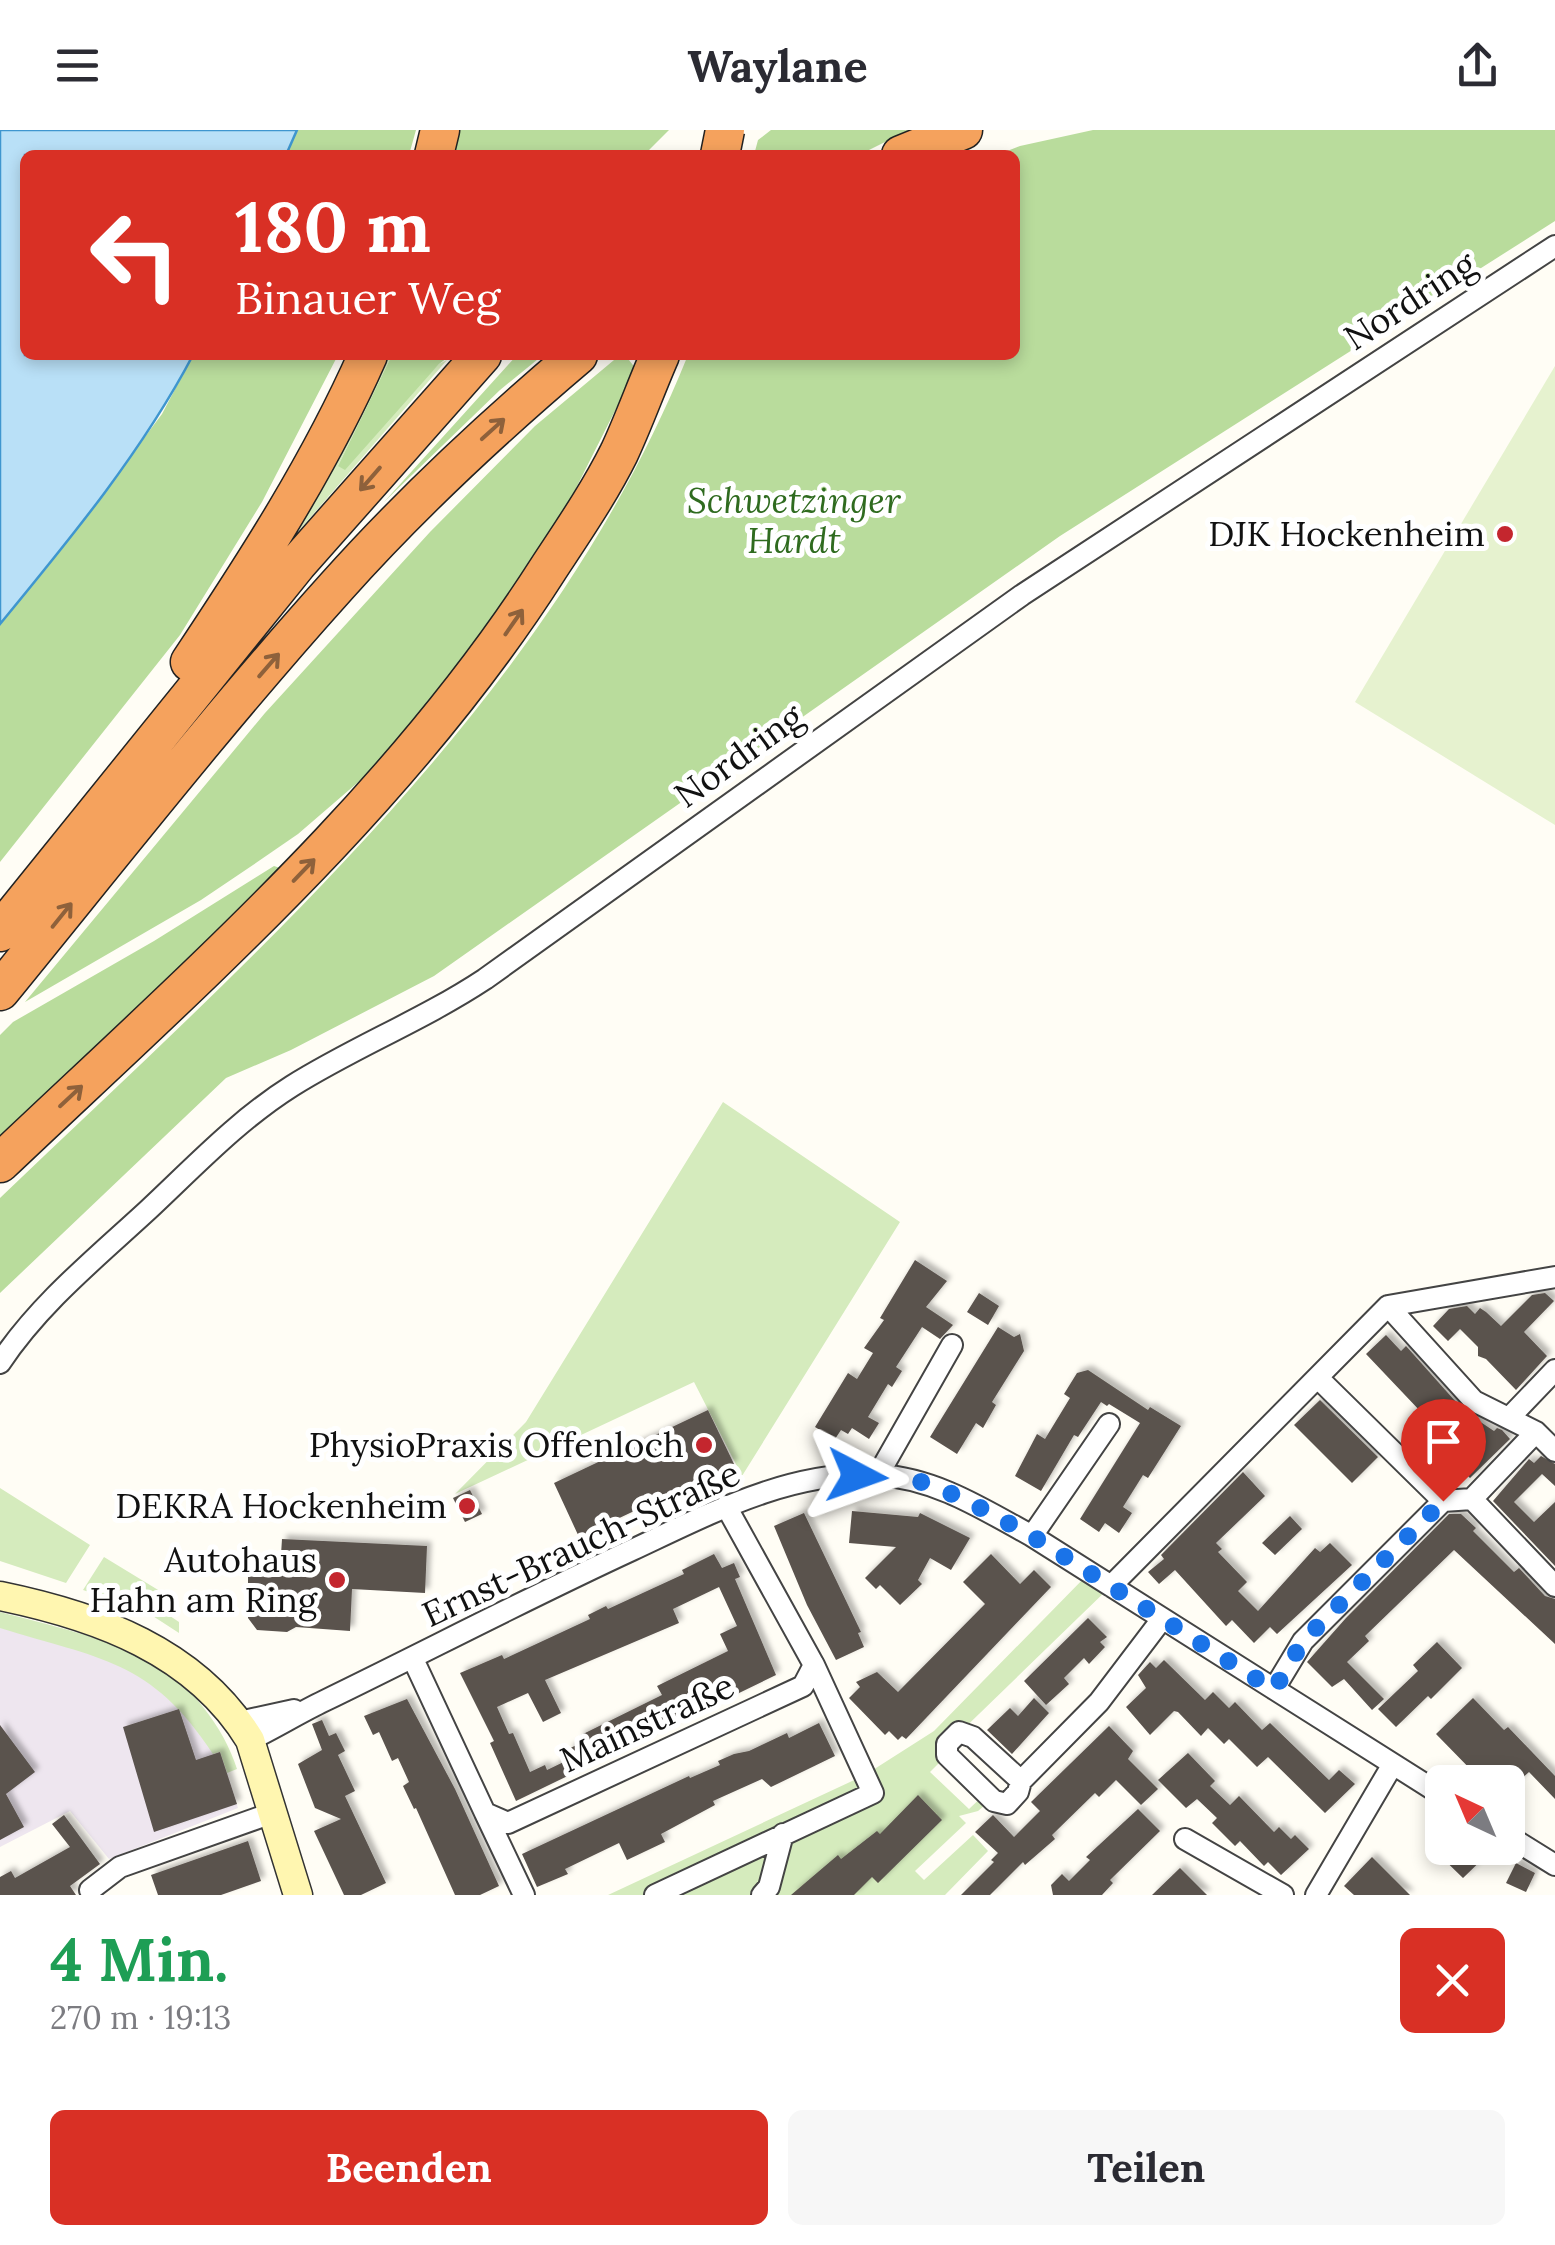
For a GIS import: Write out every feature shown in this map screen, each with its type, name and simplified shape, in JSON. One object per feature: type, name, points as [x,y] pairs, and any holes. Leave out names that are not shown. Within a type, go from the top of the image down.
[{"type":"highway","points":[[704,150],[727,130]]},
{"type":"highway","points":[[913,150],[962,130]]},
{"type":"highway","points":[[114,794],[162,705],[285,516],[320,455],[366,360]]},
{"type":"highway","points":[[0,932],[297,564],[478,360]]},
{"type":"highway","points":[[0,990],[219,722],[337,586],[482,438],[572,360]]},
{"type":"highway","points":[[0,1163],[251,924],[424,740],[514,624],[594,499],[620,451],[658,360]]},
{"type":"main road","points":[[3,1596],[138,1639],[176,1660],[244,1731],[298,1895]]},
{"type":"street","name":"Nordring","points":[[0,1363],[41,1311],[76,1276],[270,1101],[315,1072],[474,986],[1036,586],[1555,246]]},
{"type":"street","points":[[1110,1586],[1388,1306],[1555,1277]]},
{"type":"street","points":[[1388,1306],[1474,1402],[1510,1416],[1555,1450]]},
{"type":"street","points":[[878,1475],[952,1345]]},
{"type":"street","points":[[1510,1416],[1555,1370]]},
{"type":"street","points":[[1319,1379],[1443,1501]]},
{"type":"street","points":[[1032,1536],[1108,1424]]},
{"type":"street","points":[[1274,1690],[1303,1641],[1443,1501],[1472,1499],[1536,1432]]},
{"type":"street","name":"Ernst-Brauch-Straße","points":[[244,1731],[320,1703],[543,1591],[726,1506],[795,1484],[878,1475],[922,1482],[962,1498],[1032,1536],[1425,1784]]},
{"type":"street","points":[[1472,1499],[1555,1586]]},
{"type":"street","points":[[655,1895],[873,1793],[814,1665],[726,1506]]},
{"type":"street","points":[[1021,1781],[1100,1702],[1162,1619]]},
{"type":"street","points":[[413,1659],[524,1895]]},
{"type":"street","name":"Mainstraße","points":[[485,1813],[508,1823],[803,1686],[814,1665]]},
{"type":"street","points":[[1316,1895],[1393,1764]]},
{"type":"street","points":[[90,1890],[120,1867],[272,1813]]},
{"type":"street","points":[[762,1895],[769,1887],[784,1834]]},
{"type":"street","points":[[1185,1839],[1283,1895]]},
{"type":"street","points":[[1525,1846],[1555,1865]]},
{"type":"shaded area","points":[[0,1619],[111,1654],[176,1693],[222,1755],[238,1808],[109,1859],[70,1811],[0,1847]]},
{"type":"green space","points":[[297,130],[416,130],[410,150],[288,150]]},
{"type":"green space","points":[[459,130],[669,130],[649,150],[455,150]]},
{"type":"green space","points":[[771,130],[909,130],[869,150],[755,150],[758,140]]},
{"type":"green space","name":"Schwetzinger Hardt","points":[[1093,130],[1555,130],[1555,221],[1060,536],[434,976],[291,1050],[226,1078],[0,1293],[0,1198],[296,912],[390,811],[478,707],[559,596],[630,479],[686,360],[1020,360],[1020,150],[1010,150]]},
{"type":"green space","points":[[190,360],[335,360],[262,502],[180,635],[0,862],[0,624],[162,414]]},
{"type":"green space","points":[[384,360],[390,360],[338,466],[447,360],[296,534]]},
{"type":"green space","points":[[390,360],[444,360],[345,470],[338,466]]},
{"type":"green space","points":[[512,360],[537,360],[500,390],[384,502]]},
{"type":"green space","name":"Schwetzinger Hardt","points":[[614,360],[629,360],[636,369],[569,502],[456,674],[363,778],[298,834],[201,900],[25,1002],[265,713],[430,532],[535,426]]},
{"type":"green space","name":"DJK Hockenheim","points":[[1555,366],[1555,825],[1355,702]]},
{"type":"green space","points":[[274,866],[280,868],[163,985],[0,1138],[0,1035],[13,1022]]},
{"type":"green space","points":[[723,1102],[900,1222],[742,1476],[694,1382],[455,1494],[526,1422]]},
{"type":"green space","points":[[0,1488],[90,1545],[66,1583],[0,1561]]},
{"type":"green space","points":[[104,1557],[173,1599],[164,1612],[179,1622],[179,1633],[142,1609],[83,1590]]},
{"type":"green space","points":[[1089,1573],[1111,1586],[948,1744],[947,1755],[930,1772],[969,1809],[986,1793],[992,1799],[978,1811],[959,1816],[966,1823],[915,1871],[924,1880],[973,1835],[988,1851],[945,1895],[608,1895],[865,1775],[934,1731]]},
{"type":"green space","points":[[0,1612],[96,1638],[164,1670],[203,1707],[223,1737],[237,1769],[227,1773],[220,1752],[213,1754],[190,1723],[144,1681],[95,1656],[0,1628]]},
{"type":"water","points":[[0,130],[297,130],[288,150],[20,150],[20,360],[190,360],[128,460],[0,624]]},
{"type":"building","points":[[915,1260],[947,1281],[926,1307],[953,1325],[940,1339],[922,1327],[896,1367],[902,1371],[892,1387],[888,1384],[868,1417],[879,1423],[869,1439],[852,1428],[848,1434],[841,1430],[835,1439],[815,1427],[848,1373],[857,1379],[873,1353],[864,1348],[884,1320],[880,1318]]},
{"type":"building","points":[[979,1293],[999,1306],[988,1325],[967,1312]]},
{"type":"building","points":[[1545,1293],[1554,1301],[1524,1332],[1547,1356],[1516,1390],[1486,1359],[1478,1356],[1478,1347],[1460,1329],[1448,1341],[1433,1326],[1449,1309],[1467,1306],[1475,1314],[1480,1308],[1501,1326],[1532,1295]]},
{"type":"building","points":[[998,1327],[1014,1337],[1020,1334],[1024,1351],[992,1402],[996,1405],[983,1428],[976,1423],[957,1454],[930,1437]]},
{"type":"building","points":[[1386,1335],[1401,1351],[1406,1346],[1464,1411],[1494,1431],[1502,1430],[1510,1439],[1470,1478],[1458,1466],[1469,1455],[1447,1432],[1435,1424],[1431,1428],[1419,1416],[1422,1413],[1366,1354]]},
{"type":"building","points":[[1088,1370],[1148,1410],[1150,1407],[1181,1426],[1148,1478],[1143,1475],[1123,1507],[1132,1513],[1119,1533],[1105,1523],[1099,1532],[1080,1519],[1140,1423],[1109,1404],[1101,1402],[1078,1437],[1074,1435],[1041,1491],[1015,1476],[1037,1434],[1045,1439],[1070,1398],[1064,1394],[1077,1373]]},
{"type":"building","points":[[1320,1400],[1378,1457],[1352,1483],[1294,1425]]},
{"type":"building","points":[[708,1410],[734,1464],[579,1537],[554,1483]]},
{"type":"building","points":[[1541,1456],[1555,1464],[1555,1486],[1542,1474],[1514,1502],[1534,1522],[1555,1502],[1555,1566],[1493,1501],[1529,1459],[1534,1463]]},
{"type":"building","points":[[1243,1472],[1265,1496],[1216,1543],[1222,1549],[1218,1552],[1247,1582],[1238,1591],[1258,1611],[1315,1548],[1320,1552],[1330,1543],[1352,1565],[1277,1634],[1270,1627],[1254,1643],[1232,1620],[1226,1626],[1175,1570],[1159,1584],[1148,1572]]},
{"type":"building","name":"DEKRA Hockenheim","points":[[470,1490],[482,1514],[465,1522],[453,1498]]},
{"type":"building","points":[[852,1511],[918,1517],[920,1513],[970,1538],[951,1570],[930,1558],[918,1580],[922,1584],[900,1605],[880,1585],[876,1589],[865,1578],[896,1547],[849,1543]]},
{"type":"building","points":[[804,1513],[861,1632],[858,1633],[864,1647],[836,1660],[807,1605],[774,1526]]},
{"type":"building","points":[[1449,1514],[1461,1514],[1514,1572],[1519,1568],[1545,1596],[1555,1599],[1555,1644],[1454,1550],[1365,1636],[1369,1641],[1347,1662],[1384,1699],[1372,1710],[1344,1679],[1332,1687],[1307,1662]]},
{"type":"building","points":[[1290,1516],[1302,1529],[1275,1555],[1262,1543]]},
{"type":"building","name":"Autohaus Hahn am Ring","points":[[282,1539],[427,1546],[425,1593],[352,1589],[350,1631],[296,1627],[287,1632],[257,1630],[248,1618],[248,1569],[280,1571]]},
{"type":"building","points":[[714,1554],[722,1568],[734,1563],[740,1577],[735,1579],[776,1675],[516,1801],[490,1743],[494,1741],[460,1673],[502,1655],[504,1659],[590,1619],[588,1615],[606,1606],[608,1609],[684,1574],[682,1570]],"holes":[[[719,1587],[737,1626],[720,1634],[728,1651],[657,1686],[662,1695],[579,1736],[581,1743],[568,1749],[572,1758],[547,1770],[545,1765],[530,1772],[497,1707],[528,1693],[543,1722],[561,1713],[545,1680],[679,1623],[673,1609]]]},
{"type":"building","points":[[991,1554],[1020,1584],[1034,1570],[1051,1587],[906,1739],[902,1736],[898,1740],[889,1731],[885,1735],[849,1698],[860,1687],[856,1682],[877,1672],[898,1692],[985,1604],[963,1582]]},
{"type":"building","points":[[1088,1618],[1107,1637],[1100,1642],[1105,1647],[1089,1664],[1084,1658],[1064,1678],[1069,1684],[1046,1705],[1024,1681]]},
{"type":"building","points":[[1437,1642],[1462,1668],[1396,1727],[1378,1709],[1418,1671],[1413,1665]]},
{"type":"building","points":[[1164,1660],[1205,1700],[1213,1692],[1229,1708],[1235,1702],[1262,1730],[1270,1723],[1329,1780],[1339,1770],[1355,1784],[1325,1813],[1268,1757],[1257,1767],[1229,1739],[1224,1744],[1208,1728],[1201,1736],[1178,1712],[1174,1711],[1150,1735],[1126,1707],[1146,1688],[1138,1675],[1150,1662],[1156,1668]]},
{"type":"building","points":[[1034,1698],[1049,1713],[1012,1754],[987,1730],[1010,1708],[1018,1716]]},
{"type":"building","points":[[1473,1698],[1504,1730],[1508,1727],[1555,1776],[1555,1799],[1529,1772],[1525,1776],[1525,1765],[1466,1765],[1436,1734]]},
{"type":"building","points":[[407,1699],[455,1789],[499,1886],[480,1895],[455,1895],[403,1786],[409,1782],[398,1758],[392,1761],[379,1732],[373,1735],[364,1716]]},
{"type":"building","points":[[179,1709],[196,1760],[220,1752],[237,1804],[154,1832],[123,1727]]},
{"type":"building","points":[[322,1720],[329,1736],[336,1733],[345,1751],[338,1755],[355,1791],[345,1796],[386,1883],[361,1895],[344,1895],[314,1831],[341,1819],[315,1808],[298,1764],[322,1750],[312,1724]]},
{"type":"building","points":[[819,1723],[835,1756],[771,1787],[762,1779],[713,1801],[715,1805],[661,1834],[665,1842],[627,1860],[619,1843],[565,1869],[568,1874],[537,1887],[522,1854],[720,1765],[718,1761],[787,1733],[789,1738]]},
{"type":"building","points":[[0,1725],[35,1772],[6,1794],[24,1827],[0,1840]]},
{"type":"building","points":[[1109,1726],[1133,1751],[1128,1759],[1158,1789],[1141,1805],[1116,1780],[1099,1797],[1095,1793],[1052,1835],[1055,1839],[1025,1865],[1023,1862],[990,1895],[961,1895],[998,1853],[975,1832],[993,1815],[1014,1837],[1040,1811],[1031,1802]]},
{"type":"building","points":[[1188,1753],[1215,1781],[1210,1786],[1230,1805],[1239,1796],[1274,1832],[1279,1827],[1291,1839],[1295,1835],[1309,1849],[1281,1875],[1268,1862],[1264,1866],[1240,1841],[1235,1846],[1212,1823],[1217,1818],[1197,1799],[1186,1808],[1158,1780]]},
{"type":"building","points":[[918,1795],[942,1820],[878,1883],[872,1877],[854,1895],[791,1895],[838,1855],[841,1859],[877,1831],[880,1834]]},
{"type":"building","points":[[1138,1809],[1160,1831],[1110,1880],[1113,1883],[1102,1895],[1053,1895],[1051,1885],[1062,1874],[1069,1881],[1090,1860],[1086,1857]]},
{"type":"building","points":[[64,1815],[100,1864],[70,1886],[76,1895],[0,1895],[0,1877],[11,1871],[15,1878],[70,1847],[52,1824]]},
{"type":"building","points":[[248,1841],[261,1881],[221,1895],[158,1895],[151,1875]]},
{"type":"building","points":[[1372,1857],[1410,1895],[1354,1895],[1344,1886]]},
{"type":"building","points":[[1450,1865],[1476,1865],[1463,1878]]},
{"type":"building","points":[[1515,1865],[1535,1873],[1526,1892],[1506,1883]]},
{"type":"building","points":[[1180,1868],[1207,1895],[1152,1895]]},
{"type":"place","name":"DJK Hockenheim","points":[[1505,534]]},
{"type":"place","name":"PhysioPraxis Offenloch","points":[[704,1445]]},
{"type":"place","name":"DEKRA Hockenheim","points":[[467,1506]]},
{"type":"place","name":"Autohaus Hahn am Ring","points":[[337,1580]]},
{"type":"route","points":[[857,1476],[922,1482],[962,1498],[1032,1536],[1274,1690],[1303,1641],[1443,1501]]}]
